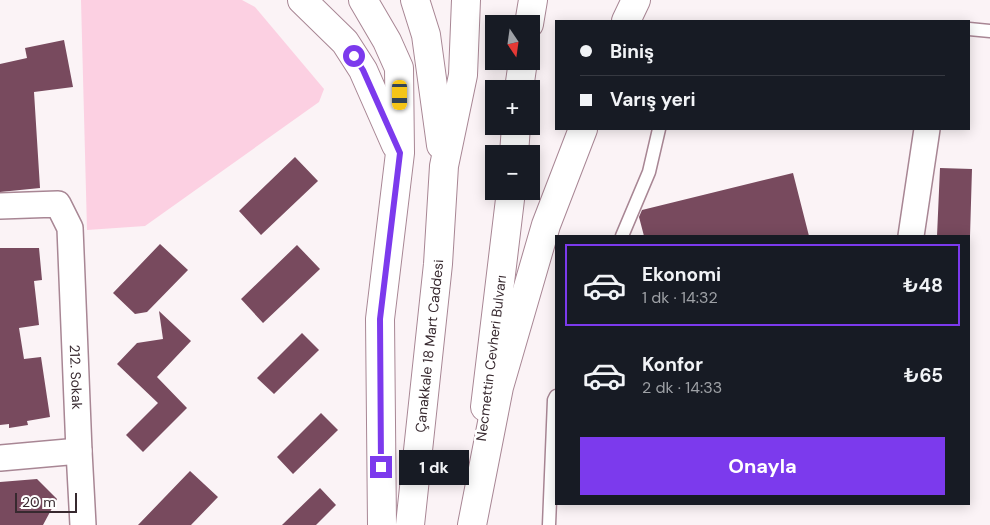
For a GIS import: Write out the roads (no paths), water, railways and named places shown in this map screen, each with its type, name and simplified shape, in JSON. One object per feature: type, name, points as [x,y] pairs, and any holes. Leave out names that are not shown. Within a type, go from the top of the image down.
[{"type":"main road","points":[[302,0],[345,42],[358,63],[400,153]]},
{"type":"main road","points":[[362,0],[387,41],[399,68],[400,153],[380,319],[382,525]]},
{"type":"main road","points":[[415,0],[426,35],[444,166]]},
{"type":"main road","points":[[444,166],[463,75],[466,0]]},
{"type":"main road","points":[[530,15],[533,0]]},
{"type":"main road","points":[[626,20],[636,0]]},
{"type":"main road","points":[[471,525],[499,388],[546,225],[583,130]]},
{"type":"main road","name":"Çanakkale 18 Mart Caddesi","points":[[410,525],[438,264],[444,166]]},
{"type":"main road","name":"Necmettin Cevheri Bulvarı","points":[[471,525],[510,200]]},
{"type":"street","points":[[911,235],[927,130]]},
{"type":"street","name":"212. Sokak","points":[[0,206],[58,204],[70,228],[78,451],[83,525]]},
{"type":"street","points":[[0,458],[78,451]]},
{"type":"lane","points":[[970,29],[990,31]]},
{"type":"lane","points":[[622,235],[649,172],[659,130]]},
{"type":"lane","points":[[549,525],[555,398]]}]
